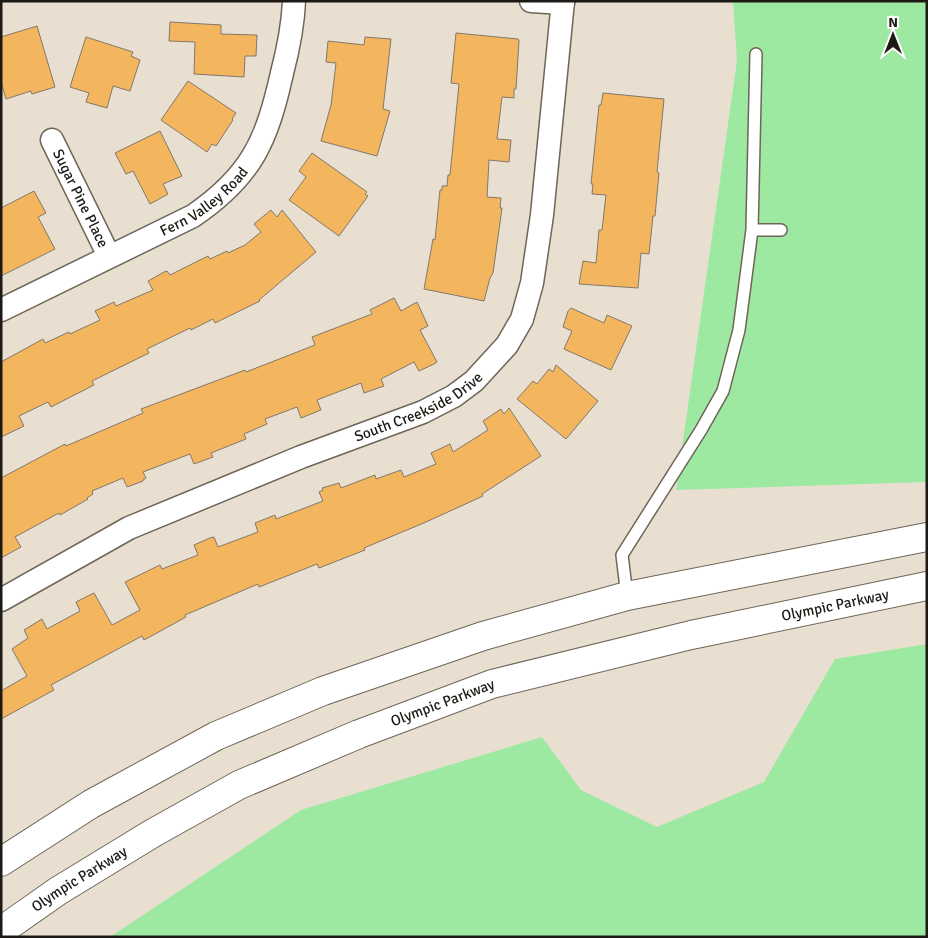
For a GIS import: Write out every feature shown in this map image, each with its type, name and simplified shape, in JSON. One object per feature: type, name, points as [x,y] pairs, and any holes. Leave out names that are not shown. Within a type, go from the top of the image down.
[{"type":"main road","points":[[1,862],[91,804],[216,736],[323,691],[483,636],[626,596],[927,537]]},
{"type":"main road","name":"Olympic Parkway","points":[[1,931],[58,891],[153,832],[239,785],[359,734],[492,684],[691,634],[927,586]]},
{"type":"street","name":"Fern Valley Road","points":[[1,310],[193,216],[230,187],[245,170],[267,130],[274,109],[293,18],[294,1]]},
{"type":"street","points":[[531,1],[563,2]]},
{"type":"street","name":"South Creekside Drive","points":[[1,600],[129,528],[302,457],[422,412],[454,396],[474,381],[507,345],[522,319],[532,283],[542,215],[563,2]]},
{"type":"street","name":"Sugar Pine Place","points":[[52,140],[109,256]]},
{"type":"lane","points":[[626,596],[622,555],[701,430],[723,391],[739,330],[752,230],[756,54]]},
{"type":"lane","points":[[752,230],[781,230]]},
{"type":"green space","points":[[733,1],[927,1],[927,482],[676,490],[737,61]]},
{"type":"green space","points":[[927,644],[927,937],[110,937],[301,810],[542,737],[581,790],[657,827],[764,782],[835,659]]},
{"type":"building","points":[[170,22],[221,25],[221,34],[257,35],[256,56],[245,56],[244,77],[194,74],[195,42],[169,41]]},
{"type":"building","points":[[37,26],[55,87],[32,94],[31,91],[6,99],[1,82],[1,37]]},
{"type":"building","points":[[456,33],[518,39],[519,41],[514,98],[502,97],[497,139],[511,140],[509,162],[489,160],[487,197],[501,198],[500,208],[502,208],[493,273],[484,301],[424,289],[433,239],[435,240],[440,190],[442,190],[442,186],[447,186],[448,175],[450,175],[459,84],[451,83]]},
{"type":"building","points":[[86,37],[133,52],[131,56],[140,60],[130,91],[113,86],[107,108],[86,102],[89,93],[70,87]]},
{"type":"building","points":[[365,37],[391,39],[383,109],[390,111],[377,156],[321,141],[331,105],[336,63],[326,62],[328,41],[364,45]]},
{"type":"building","points":[[188,81],[236,113],[216,146],[212,144],[207,152],[161,120]]},
{"type":"building","points":[[603,93],[664,99],[655,216],[653,216],[649,254],[641,253],[638,288],[579,284],[583,261],[596,263],[599,230],[602,230],[606,195],[592,194],[593,184],[591,184],[599,105],[601,105]]},
{"type":"building","points":[[160,131],[182,176],[163,184],[168,194],[150,204],[133,171],[126,174],[115,153]]},
{"type":"building","points":[[312,153],[367,192],[365,194],[368,196],[339,236],[289,200],[306,177],[299,171]]},
{"type":"building","points":[[34,191],[46,213],[38,217],[55,249],[1,276],[1,208]]},
{"type":"building","points":[[271,210],[277,217],[282,210],[316,252],[260,301],[215,323],[213,319],[191,330],[190,328],[147,349],[149,353],[92,381],[94,385],[51,407],[48,402],[19,416],[24,426],[1,437],[1,362],[43,339],[45,343],[100,320],[95,311],[114,302],[116,306],[153,290],[148,281],[164,272],[167,271],[170,275],[208,256],[210,259],[245,245],[261,232],[254,224]]},
{"type":"building","points":[[394,298],[401,311],[417,302],[428,326],[420,330],[437,362],[434,364],[419,371],[414,362],[381,379],[384,386],[364,393],[361,383],[317,400],[321,410],[301,418],[297,407],[265,419],[267,424],[244,434],[246,439],[211,453],[213,457],[194,464],[190,454],[143,472],[146,478],[143,481],[127,487],[123,478],[92,491],[93,494],[88,499],[15,537],[21,547],[1,558],[1,478],[65,444],[66,446],[143,413],[141,409],[245,370],[246,372],[315,345],[312,337],[372,314],[370,310]]},
{"type":"building","points":[[571,308],[604,323],[607,315],[632,326],[611,370],[564,349],[572,331],[563,327],[568,311]]},
{"type":"building","points":[[556,365],[598,401],[566,439],[517,399],[533,381],[537,384],[549,369],[553,372]]},
{"type":"building","points":[[509,408],[541,456],[482,494],[483,496],[364,548],[365,550],[319,568],[317,564],[259,587],[258,584],[185,615],[186,617],[144,640],[142,636],[51,685],[54,690],[1,719],[1,691],[27,676],[12,649],[28,638],[24,630],[42,619],[47,629],[80,611],[76,602],[94,593],[112,625],[140,610],[125,582],[160,565],[162,569],[198,555],[194,545],[210,538],[214,537],[218,547],[258,532],[255,523],[275,515],[276,519],[323,501],[319,492],[323,490],[322,488],[339,483],[341,488],[375,475],[376,479],[401,470],[404,477],[436,464],[431,453],[450,444],[453,452],[488,430],[483,421],[501,409],[504,414]]}]
